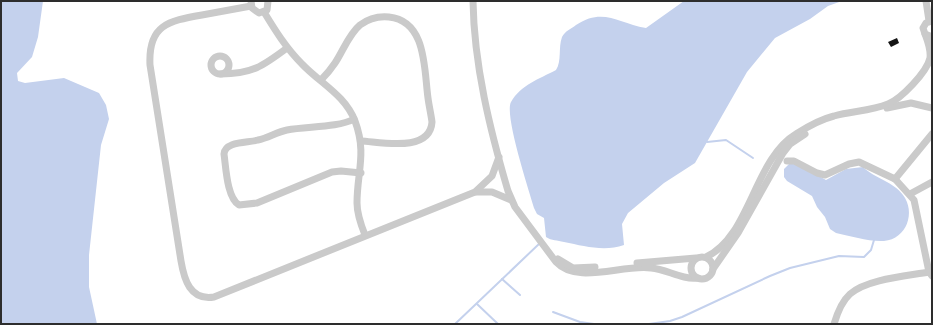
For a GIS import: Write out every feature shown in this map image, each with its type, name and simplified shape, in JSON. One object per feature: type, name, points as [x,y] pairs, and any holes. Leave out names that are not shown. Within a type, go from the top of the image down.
[{"type":"street","points":[[473,1],[479,66],[499,157],[511,200],[546,248],[564,264],[577,268],[706,257],[717,251],[728,240],[767,167],[785,142],[800,131],[831,117],[847,116],[911,103],[932,108]]},
{"type":"street","points":[[552,254],[563,269],[575,273],[645,267],[662,270],[684,278],[708,278],[738,233],[776,163],[786,148],[809,132],[831,122],[893,102],[907,90],[922,73],[928,65],[930,56],[928,36],[924,25],[930,21],[926,1]]},
{"type":"street","points":[[270,2],[268,8],[264,12],[257,13],[251,3],[173,20],[160,29],[150,46],[150,65],[180,261],[186,282],[191,290],[199,296],[214,297],[365,235],[476,192],[492,192],[511,200]]},
{"type":"street","points":[[264,12],[287,48],[306,68],[322,80],[348,106],[354,119],[360,140],[361,173],[357,203],[361,225],[365,235]]},
{"type":"street","points":[[322,80],[335,64],[356,29],[368,20],[384,16],[393,18],[407,25],[414,32],[424,58],[432,117],[431,129],[424,137],[412,144],[360,140]]},
{"type":"street","points":[[238,73],[228,65],[226,59],[223,57],[216,57],[213,59],[211,65],[215,72],[221,74],[238,73],[261,67],[287,48]]},
{"type":"street","points":[[221,74],[226,71],[228,65]]},
{"type":"street","points":[[922,73],[932,71]]},
{"type":"street","points":[[354,119],[345,122],[288,130],[258,140],[230,146],[225,149],[224,154],[231,195],[234,201],[239,205],[257,203],[332,172],[341,171],[361,173]]},
{"type":"street","points":[[895,179],[932,134]]},
{"type":"street","points":[[476,192],[492,176],[499,157]]},
{"type":"street","points":[[787,161],[794,162],[817,173],[825,174],[849,164],[859,162],[895,179],[914,200],[931,274],[864,286],[849,295],[839,308],[834,324]]},
{"type":"street","points":[[910,194],[932,182]]},
{"type":"street","points":[[706,257],[712,262],[713,269]]},
{"type":"street","points":[[696,258],[691,264],[691,269],[694,276],[698,278]]},
{"type":"water","points":[[1,1],[43,1],[38,37],[32,57],[17,73],[18,81],[25,83],[64,78],[99,93],[106,105],[109,119],[101,145],[89,255],[89,287],[97,324],[1,324]]},
{"type":"water","points":[[684,1],[842,1],[828,6],[810,19],[775,38],[747,72],[695,163],[664,183],[628,213],[622,224],[624,245],[609,248],[594,248],[546,237],[544,218],[537,214],[534,208],[518,153],[511,122],[511,102],[525,87],[556,70],[559,63],[562,37],[576,25],[594,17],[603,17],[646,28]]},
{"type":"water","points":[[790,163],[799,165],[826,180],[846,169],[863,167],[889,183],[903,195],[909,209],[909,216],[904,230],[892,239],[884,241],[866,240],[836,233],[830,229],[825,217],[817,207],[812,196],[787,181],[784,177],[784,169]]},
{"type":"building","points":[[897,38],[899,43],[891,47],[888,42]]},
{"type":"waterway","points":[[707,142],[726,140],[753,158]]},
{"type":"waterway","points":[[649,324],[670,321],[682,317],[790,268],[839,256],[864,257],[871,250],[874,240]]},
{"type":"waterway","points":[[455,324],[540,243]]},
{"type":"waterway","points":[[502,279],[520,295]]},
{"type":"waterway","points":[[477,304],[498,324]]},
{"type":"waterway","points":[[553,312],[580,322],[594,324]]}]
